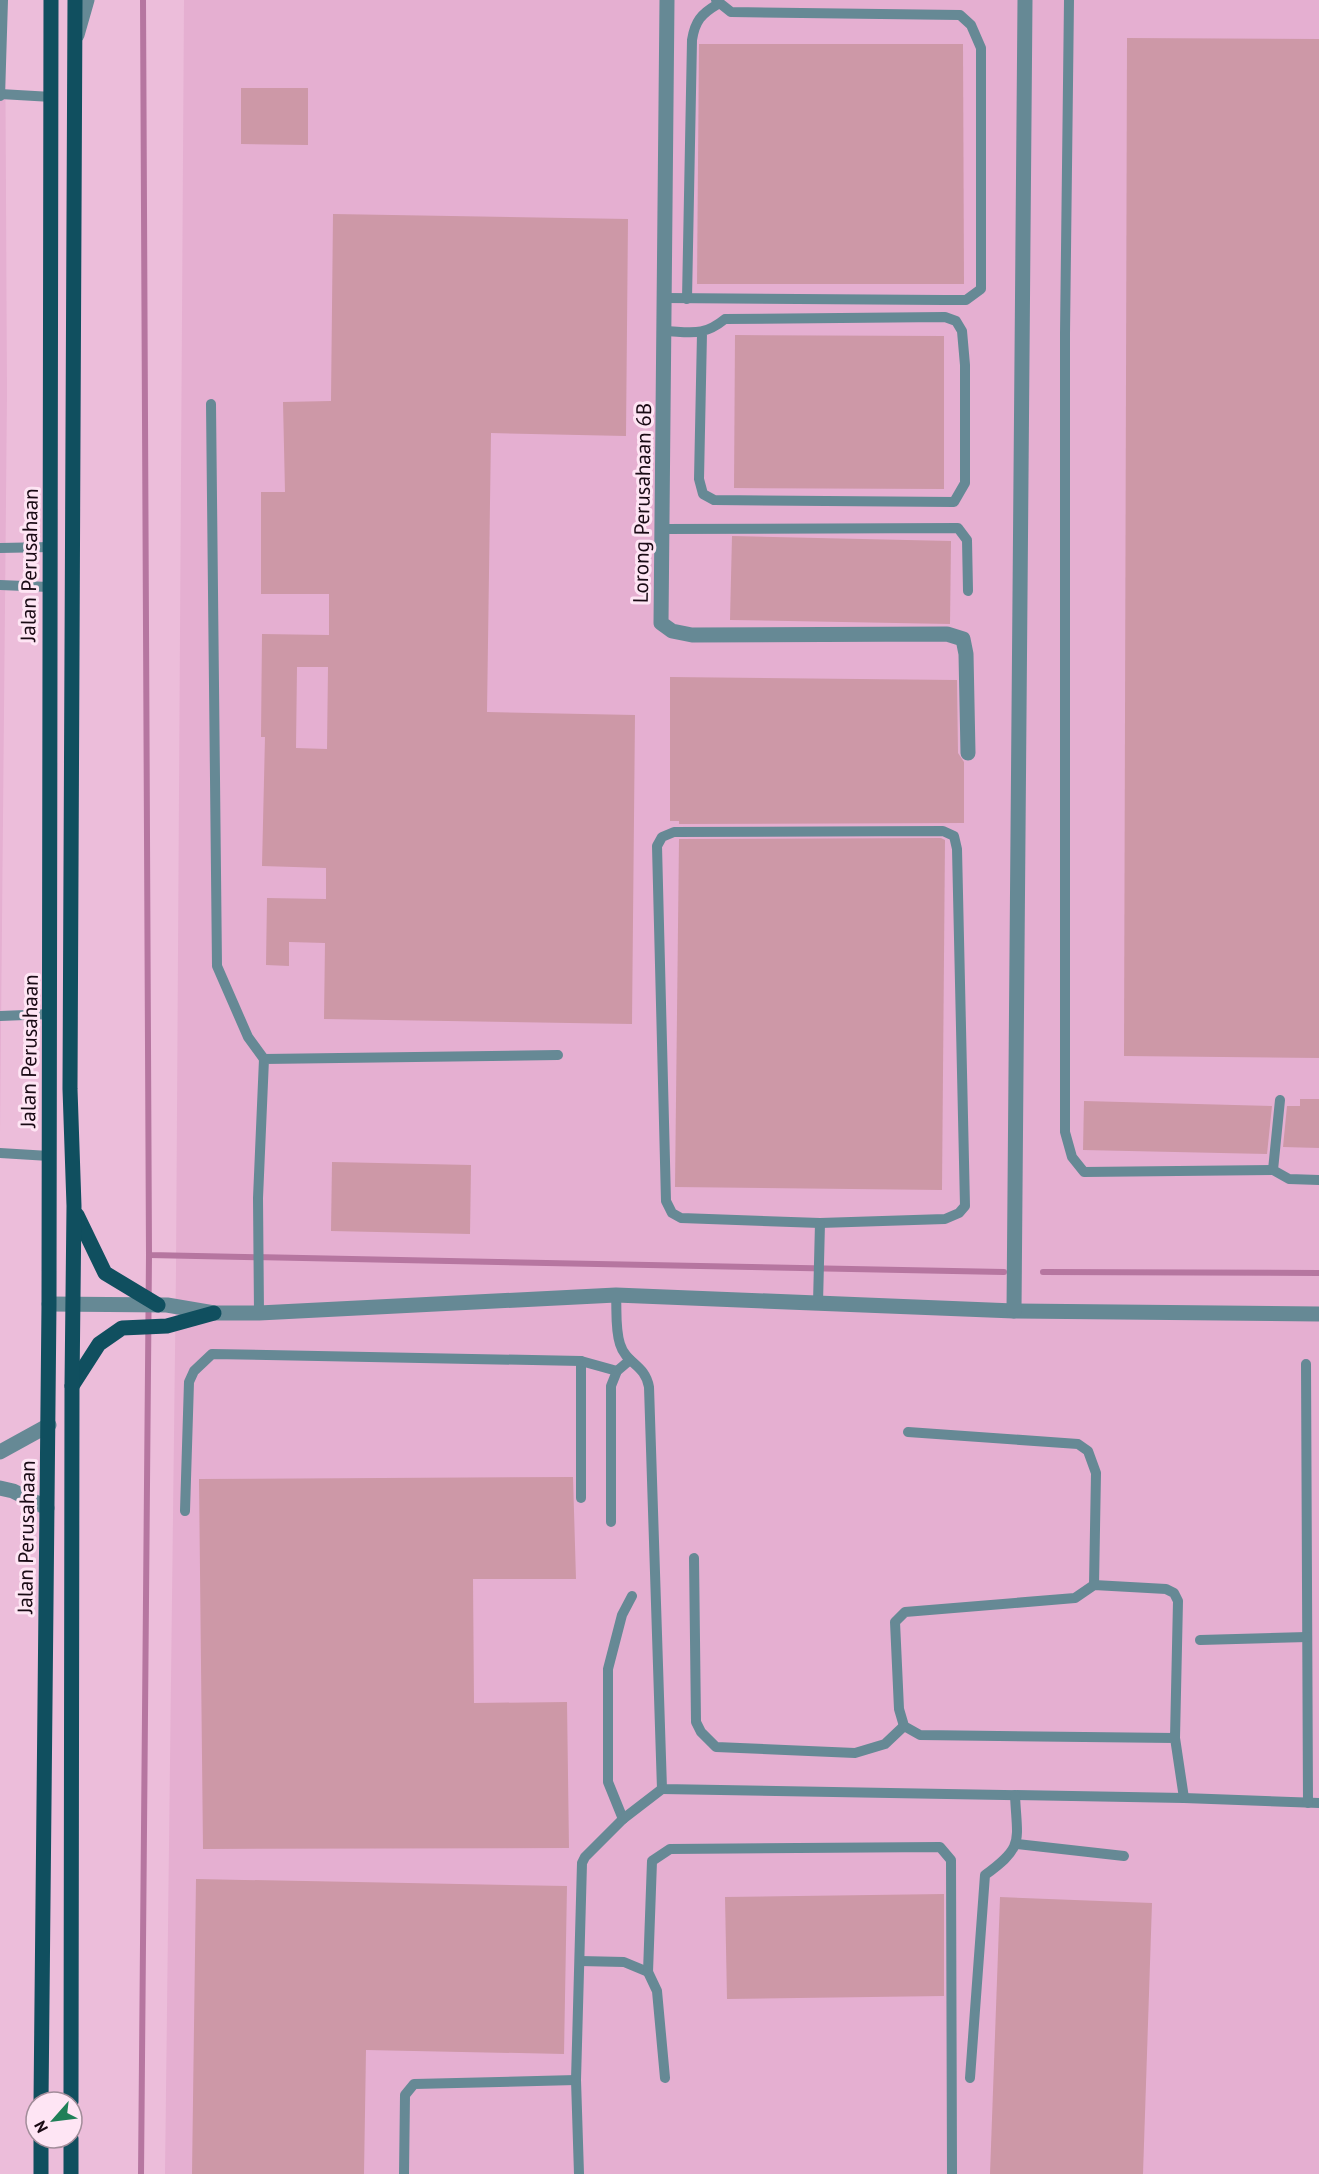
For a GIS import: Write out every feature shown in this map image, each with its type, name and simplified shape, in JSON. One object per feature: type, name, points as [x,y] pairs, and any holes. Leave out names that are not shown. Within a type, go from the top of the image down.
[{"type":"main road","name":"Jalan Perusahaan","points":[[41,2090],[51,1014],[49,587],[51,547],[51,0]]},
{"type":"main road","name":"Jalan Perusahaan","points":[[71,2090],[74,1206],[70,1089],[75,0]]},
{"type":"main road","points":[[74,1206],[92,1250],[105,1273],[123,1287],[162,1305]]},
{"type":"main road","points":[[72,1386],[99,1344],[122,1328],[167,1326],[214,1313]]},
{"type":"main road","points":[[41,2150],[41,2174]]},
{"type":"main road","points":[[71,2150],[71,2174]]},
{"type":"street","points":[[75,41],[87,0]]},
{"type":"street","name":"Lorong Perusahaan 6B","points":[[667,0],[661,623],[672,631],[692,634],[947,634],[963,639],[966,654],[968,753]]},
{"type":"street","points":[[1014,1311],[1025,0]]},
{"type":"street","points":[[49,1304],[162,1305],[214,1313],[616,1295],[1014,1311],[1319,1314]]},
{"type":"street","points":[[0,1452],[49,1425]]},
{"type":"street","points":[[0,1488],[14,1491],[47,1508]]},
{"type":"lane","points":[[3,0],[0,95],[52,97]]},
{"type":"lane","points":[[1069,0],[1065,334],[1065,1132],[1072,1157],[1084,1172],[1273,1170],[1290,1179],[1319,1180]]},
{"type":"lane","points":[[664,298],[966,300],[981,289],[981,48],[971,25],[960,15],[731,12],[717,2],[702,13],[695,25],[692,40],[687,298]]},
{"type":"lane","points":[[664,332],[702,333],[725,319],[945,317],[956,321],[962,331],[965,365],[964,483],[954,502],[714,500],[703,494],[699,479],[702,333]]},
{"type":"lane","points":[[211,404],[216,966],[248,1037],[264,1059],[258,1198],[257,1270],[260,1312]]},
{"type":"lane","points":[[663,529],[958,528],[967,540],[968,591]]},
{"type":"lane","points":[[0,548],[51,547]]},
{"type":"lane","points":[[0,585],[49,587]]},
{"type":"lane","points":[[943,831],[954,836],[957,849],[965,1206],[959,1214],[945,1219],[820,1222],[681,1218],[672,1213],[666,1201],[657,846],[662,837],[674,832],[943,831]]},
{"type":"lane","points":[[0,1016],[51,1014]]},
{"type":"lane","points":[[264,1059],[558,1055]]},
{"type":"lane","points":[[1273,1170],[1280,1100]]},
{"type":"lane","points":[[0,1153],[49,1156]]},
{"type":"lane","points":[[818,1303],[820,1222]]},
{"type":"lane","points":[[616,1295],[620,1345],[630,1360],[647,1375],[649,1387],[662,1789]]},
{"type":"lane","points":[[185,1511],[189,1382],[194,1371],[212,1354],[581,1361],[617,1371]]},
{"type":"lane","points":[[612,1522],[611,1386],[617,1371],[630,1360]]},
{"type":"lane","points":[[581,1361],[581,1498]]},
{"type":"lane","points":[[579,2174],[576,2080],[582,1863],[585,1857],[623,1819],[662,1789],[1184,1798],[1314,1803],[1307,1637],[1306,1365]]},
{"type":"lane","points":[[908,1432],[1078,1444],[1088,1451],[1096,1473],[1094,1585]]},
{"type":"lane","points":[[694,1558],[696,1722],[716,1747],[855,1753],[885,1744],[904,1726]]},
{"type":"lane","points":[[1175,1738],[920,1735],[904,1726],[899,1709],[894,1640],[895,1622],[905,1612],[1075,1598],[1094,1585],[1166,1589],[1174,1593],[1178,1601],[1175,1738],[1184,1798]]},
{"type":"lane","points":[[623,1819],[608,1782],[608,1669],[622,1615],[632,1596]]},
{"type":"lane","points":[[1200,1640],[1307,1637]]},
{"type":"lane","points":[[970,2078],[984,1875],[1010,1857],[1017,1844],[1015,1795]]},
{"type":"lane","points":[[1017,1844],[1124,1856]]},
{"type":"lane","points":[[665,2078],[657,1991],[648,1972],[652,1861],[670,1848],[940,1847],[951,1860],[952,2174]]},
{"type":"lane","points":[[580,1960],[624,1962],[648,1972]]},
{"type":"lane","points":[[404,2174],[405,2095],[414,2084],[576,2080]]},
{"type":"shaded area","points":[[0,0],[5,0],[7,393],[0,1136]]},
{"type":"shaded area","points":[[184,0],[1319,0],[1319,2174],[165,2174],[176,1270]]},
{"type":"building","points":[[1127,38],[1319,39],[1319,1058],[1124,1056]]},
{"type":"building","points":[[699,44],[963,44],[964,284],[697,284]]},
{"type":"building","points":[[241,88],[308,88],[308,145],[241,144]]},
{"type":"building","points":[[333,214],[628,219],[626,436],[491,433],[487,712],[635,715],[632,1024],[324,1019],[325,943],[289,942],[289,966],[266,965],[267,898],[326,899],[326,868],[262,866],[265,737],[261,737],[262,634],[329,635],[329,594],[261,594],[261,492],[285,492],[283,402],[331,401]],"holes":[[[297,667],[328,667],[327,749],[296,748]]]},
{"type":"building","points":[[735,335],[944,336],[944,489],[734,488]]},
{"type":"building","points":[[732,536],[951,541],[950,624],[730,620]]},
{"type":"building","points":[[670,677],[957,680],[958,753],[964,762],[964,823],[679,824],[679,821],[670,821]]},
{"type":"building","points":[[941,838],[945,840],[942,1190],[675,1187],[679,839]]},
{"type":"building","points":[[1300,1099],[1319,1099],[1319,1148],[1283,1147],[1287,1106],[1300,1106]]},
{"type":"building","points":[[1084,1101],[1272,1106],[1267,1154],[1083,1150]]},
{"type":"building","points":[[332,1162],[471,1165],[470,1234],[331,1231]]},
{"type":"building","points":[[573,1477],[576,1579],[473,1579],[474,1703],[567,1702],[569,1848],[203,1849],[199,1479]]},
{"type":"building","points":[[196,1879],[567,1886],[564,2054],[366,2050],[364,2174],[192,2174]]},
{"type":"building","points":[[944,1894],[944,1996],[727,1999],[725,1897]]},
{"type":"building","points":[[1000,1897],[1152,1903],[1143,2174],[990,2174]]},
{"type":"waterway","points":[[143,0],[149,1255],[1004,1272]]},
{"type":"waterway","points":[[141,2174],[149,1255]]},
{"type":"waterway","points":[[1043,1272],[1319,1273]]}]
